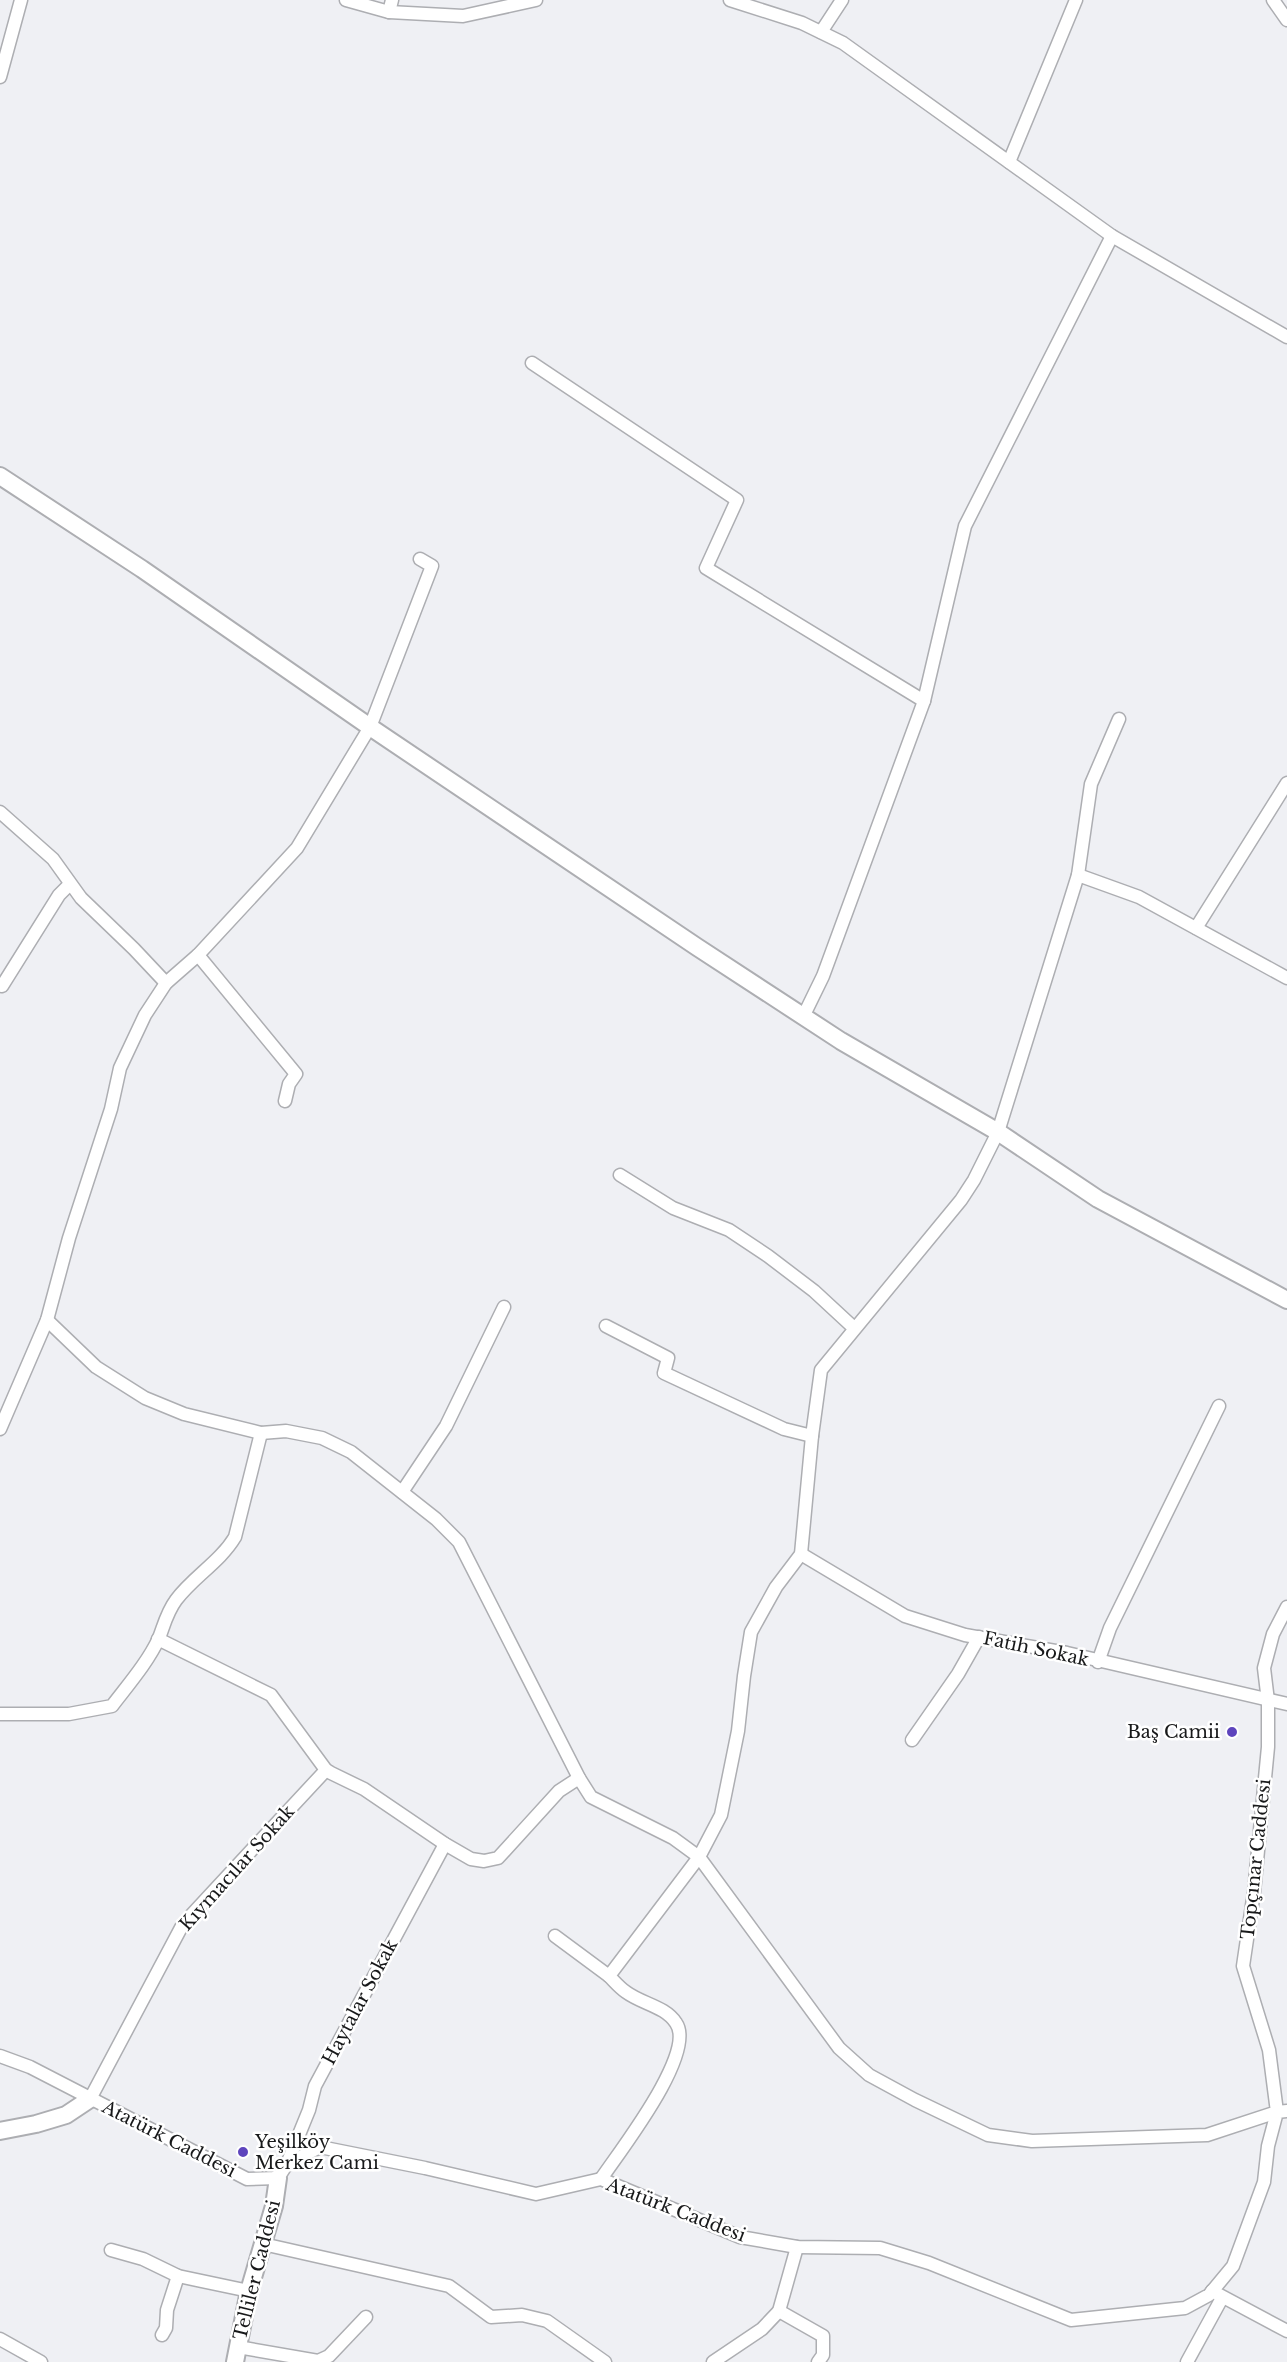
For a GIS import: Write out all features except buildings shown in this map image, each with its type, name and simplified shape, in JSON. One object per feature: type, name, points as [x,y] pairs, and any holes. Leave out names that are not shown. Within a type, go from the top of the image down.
[{"type":"street","points":[[0,77],[21,0]]},
{"type":"street","points":[[346,0],[463,15],[536,0]]},
{"type":"street","points":[[729,0],[802,23],[843,43],[1112,236],[1287,337]]},
{"type":"street","points":[[821,32],[842,0]]},
{"type":"street","points":[[1008,162],[1076,0]]},
{"type":"street","points":[[1273,0],[1287,20]]},
{"type":"street","points":[[803,1017],[823,976],[924,701],[965,526],[1112,236]]},
{"type":"street","points":[[532,363],[736,500],[706,568],[924,701]]},
{"type":"street","points":[[0,476],[142,569],[370,727],[803,1017],[998,1132],[1098,1199],[1287,1300]]},
{"type":"street","points":[[0,1429],[47,1320],[69,1238],[111,1109],[120,1068],[145,1015],[166,983],[198,955],[297,848],[370,727],[432,566],[420,559]]},
{"type":"street","points":[[609,1976],[699,1857],[721,1815],[738,1731],[751,1632],[776,1587],[801,1554],[812,1436],[821,1370],[961,1200],[974,1180],[998,1132],[1078,875],[1091,784],[1119,719]]},
{"type":"street","points":[[1196,928],[1287,783]]},
{"type":"street","points":[[0,812],[53,859],[81,898],[166,983]]},
{"type":"street","points":[[1078,875],[1138,897],[1287,978]]},
{"type":"street","points":[[2,986],[59,895],[70,884]]},
{"type":"street","points":[[198,955],[296,1074],[289,1084],[285,1101]]},
{"type":"street","points":[[620,1175],[673,1208],[729,1230],[814,1291],[854,1328]]},
{"type":"street","points":[[402,1492],[446,1426],[504,1307]]},
{"type":"street","points":[[47,1320],[96,1367],[145,1398],[184,1413],[261,1433],[286,1431],[322,1438],[351,1452],[436,1519],[459,1542],[579,1778],[591,1797],[673,1838],[699,1857],[709,1874],[839,2048],[869,2075],[988,2135],[1032,2141],[1207,2135],[1282,2111]]},
{"type":"street","points":[[606,1326],[668,1358],[664,1373],[784,1429],[812,1436]]},
{"type":"street","points":[[1098,1662],[1110,1628],[1220,1406]]},
{"type":"street","points":[[0,1714],[69,1714],[112,1706],[133,1679],[158,1639],[164,1619],[177,1598],[229,1548],[235,1537],[261,1433]]},
{"type":"street","name":"Fatih Sokak","points":[[801,1554],[905,1616],[965,1635],[1022,1644],[1287,1704]]},
{"type":"street","name":"Topçınar Caddesi","points":[[1282,2111],[1269,2050],[1243,1966],[1254,1892],[1267,1758],[1268,1701],[1264,1668],[1273,1634],[1287,1607]]},
{"type":"street","points":[[912,1740],[958,1674],[979,1638]]},
{"type":"street","points":[[158,1639],[271,1695],[326,1770],[364,1789],[471,1859],[484,1861],[498,1857],[559,1791],[579,1778]]},
{"type":"street","name":"Kıymacılar Sokak","points":[[90,2099],[183,1924],[326,1770]]},
{"type":"street","name":"Haytalar Sokak","points":[[283,2171],[309,2110],[315,2086],[445,1844]]},
{"type":"street","points":[[555,1936],[609,1976],[626,1992],[665,2012],[678,2025],[681,2044],[666,2083],[601,2180]]},
{"type":"street","name":"Atatürk Caddesi","points":[[0,2055],[30,2067],[247,2179],[283,2171],[320,2147],[536,2194],[601,2180],[740,2237],[797,2247],[880,2248],[929,2263],[1071,2320],[1185,2308],[1217,2295],[1233,2266],[1264,2182],[1268,2146],[1282,2111]]},
{"type":"street","points":[[0,2132],[66,2115],[90,2099]]},
{"type":"street","name":"Telliler Caddesi","points":[[237,2355],[249,2291],[283,2171]]},
{"type":"street","points":[[263,2244],[449,2286],[491,2317],[531,2316],[547,2321],[605,2362]]},
{"type":"street","points":[[713,2362],[762,2329],[779,2311],[797,2247]]},
{"type":"street","points":[[111,2250],[143,2259],[178,2276],[249,2291]]},
{"type":"street","points":[[162,2335],[166,2328],[167,2310],[178,2276]]},
{"type":"street","points":[[1187,2362],[1217,2295],[1287,2331]]},
{"type":"street","points":[[779,2311],[824,2336],[823,2355],[818,2362]]},
{"type":"street","points":[[237,2355],[318,2361],[329,2356],[366,2317]]},
{"type":"street","points":[[0,2338],[41,2362]]},
{"type":"place","name":"Baş Camii","points":[[1232,1732]]},
{"type":"place","name":"Yeşilköy Merkez Cami","points":[[243,2152]]}]
